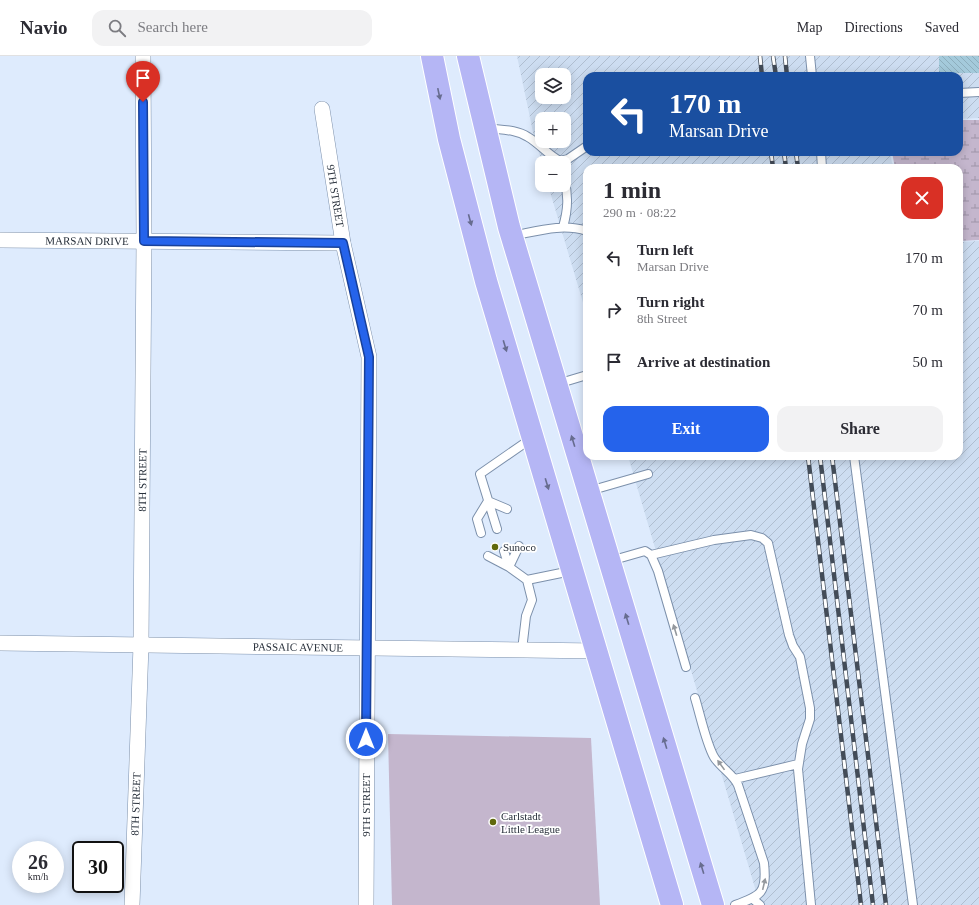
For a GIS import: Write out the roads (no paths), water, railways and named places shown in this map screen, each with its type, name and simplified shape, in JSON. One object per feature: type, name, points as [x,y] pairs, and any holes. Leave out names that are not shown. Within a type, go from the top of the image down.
[{"type":"highway","points":[[432,56],[449,139],[486,281],[672,905]]},
{"type":"highway","points":[[468,56],[512,236],[713,905]]},
{"type":"street","name":"8TH STREET","points":[[132,905],[141,645],[144,241],[143,56]]},
{"type":"street","name":"9TH STREET","points":[[322,109],[343,243],[369,357],[366,649],[366,905]]},
{"type":"street","name":"MARSAN DRIVE","points":[[0,240],[343,243]]},
{"type":"street","name":"PASSAIC AVENUE","points":[[0,643],[597,651]]},
{"type":"lane","points":[[810,56],[812,72]]},
{"type":"lane","points":[[963,93],[979,92]]},
{"type":"lane","points":[[485,128],[517,132],[529,137],[550,156]]},
{"type":"lane","points":[[571,157],[583,149]]},
{"type":"lane","points":[[563,227],[568,210],[567,192]]},
{"type":"lane","points":[[512,236],[563,227],[573,227],[583,230]]},
{"type":"lane","points":[[556,384],[583,376]]},
{"type":"lane","points":[[497,528],[480,474],[533,438]]},
{"type":"lane","points":[[855,460],[913,905]]},
{"type":"lane","points":[[589,491],[648,474]]},
{"type":"lane","points":[[488,501],[507,509]]},
{"type":"lane","points":[[481,533],[477,519],[488,501]]},
{"type":"lane","points":[[651,555],[714,540],[751,535],[762,538],[768,544],[789,635],[793,646],[800,657],[810,708],[810,719],[798,764],[811,905]]},
{"type":"lane","points":[[509,567],[518,546]]},
{"type":"lane","points":[[504,551],[509,567]]},
{"type":"lane","points":[[610,561],[645,551],[651,555],[658,571],[686,667]]},
{"type":"lane","points":[[488,556],[509,567],[527,580],[532,600],[526,616],[522,650]]},
{"type":"lane","points":[[527,580],[573,570]]},
{"type":"lane","points":[[695,698],[714,756],[725,771],[735,779],[764,863],[764,887],[760,894],[754,899],[735,905]]},
{"type":"lane","points":[[735,779],[798,764]]},
{"type":"lane","points":[[754,899],[760,905]]},
{"type":"railway","points":[[760,56],[762,72]]},
{"type":"railway","points":[[773,56],[775,72]]},
{"type":"railway","points":[[785,56],[787,72]]},
{"type":"railway","points":[[772,156],[772,164]]},
{"type":"railway","points":[[784,156],[786,164]]},
{"type":"railway","points":[[796,156],[798,164]]},
{"type":"railway","points":[[808,460],[861,905]]},
{"type":"railway","points":[[820,460],[873,905]]},
{"type":"railway","points":[[832,460],[886,905]]},
{"type":"place","name":"Sunoco","points":[[495,547]]},
{"type":"place","name":"Carlstadt Little League","points":[[493,822]]}]
